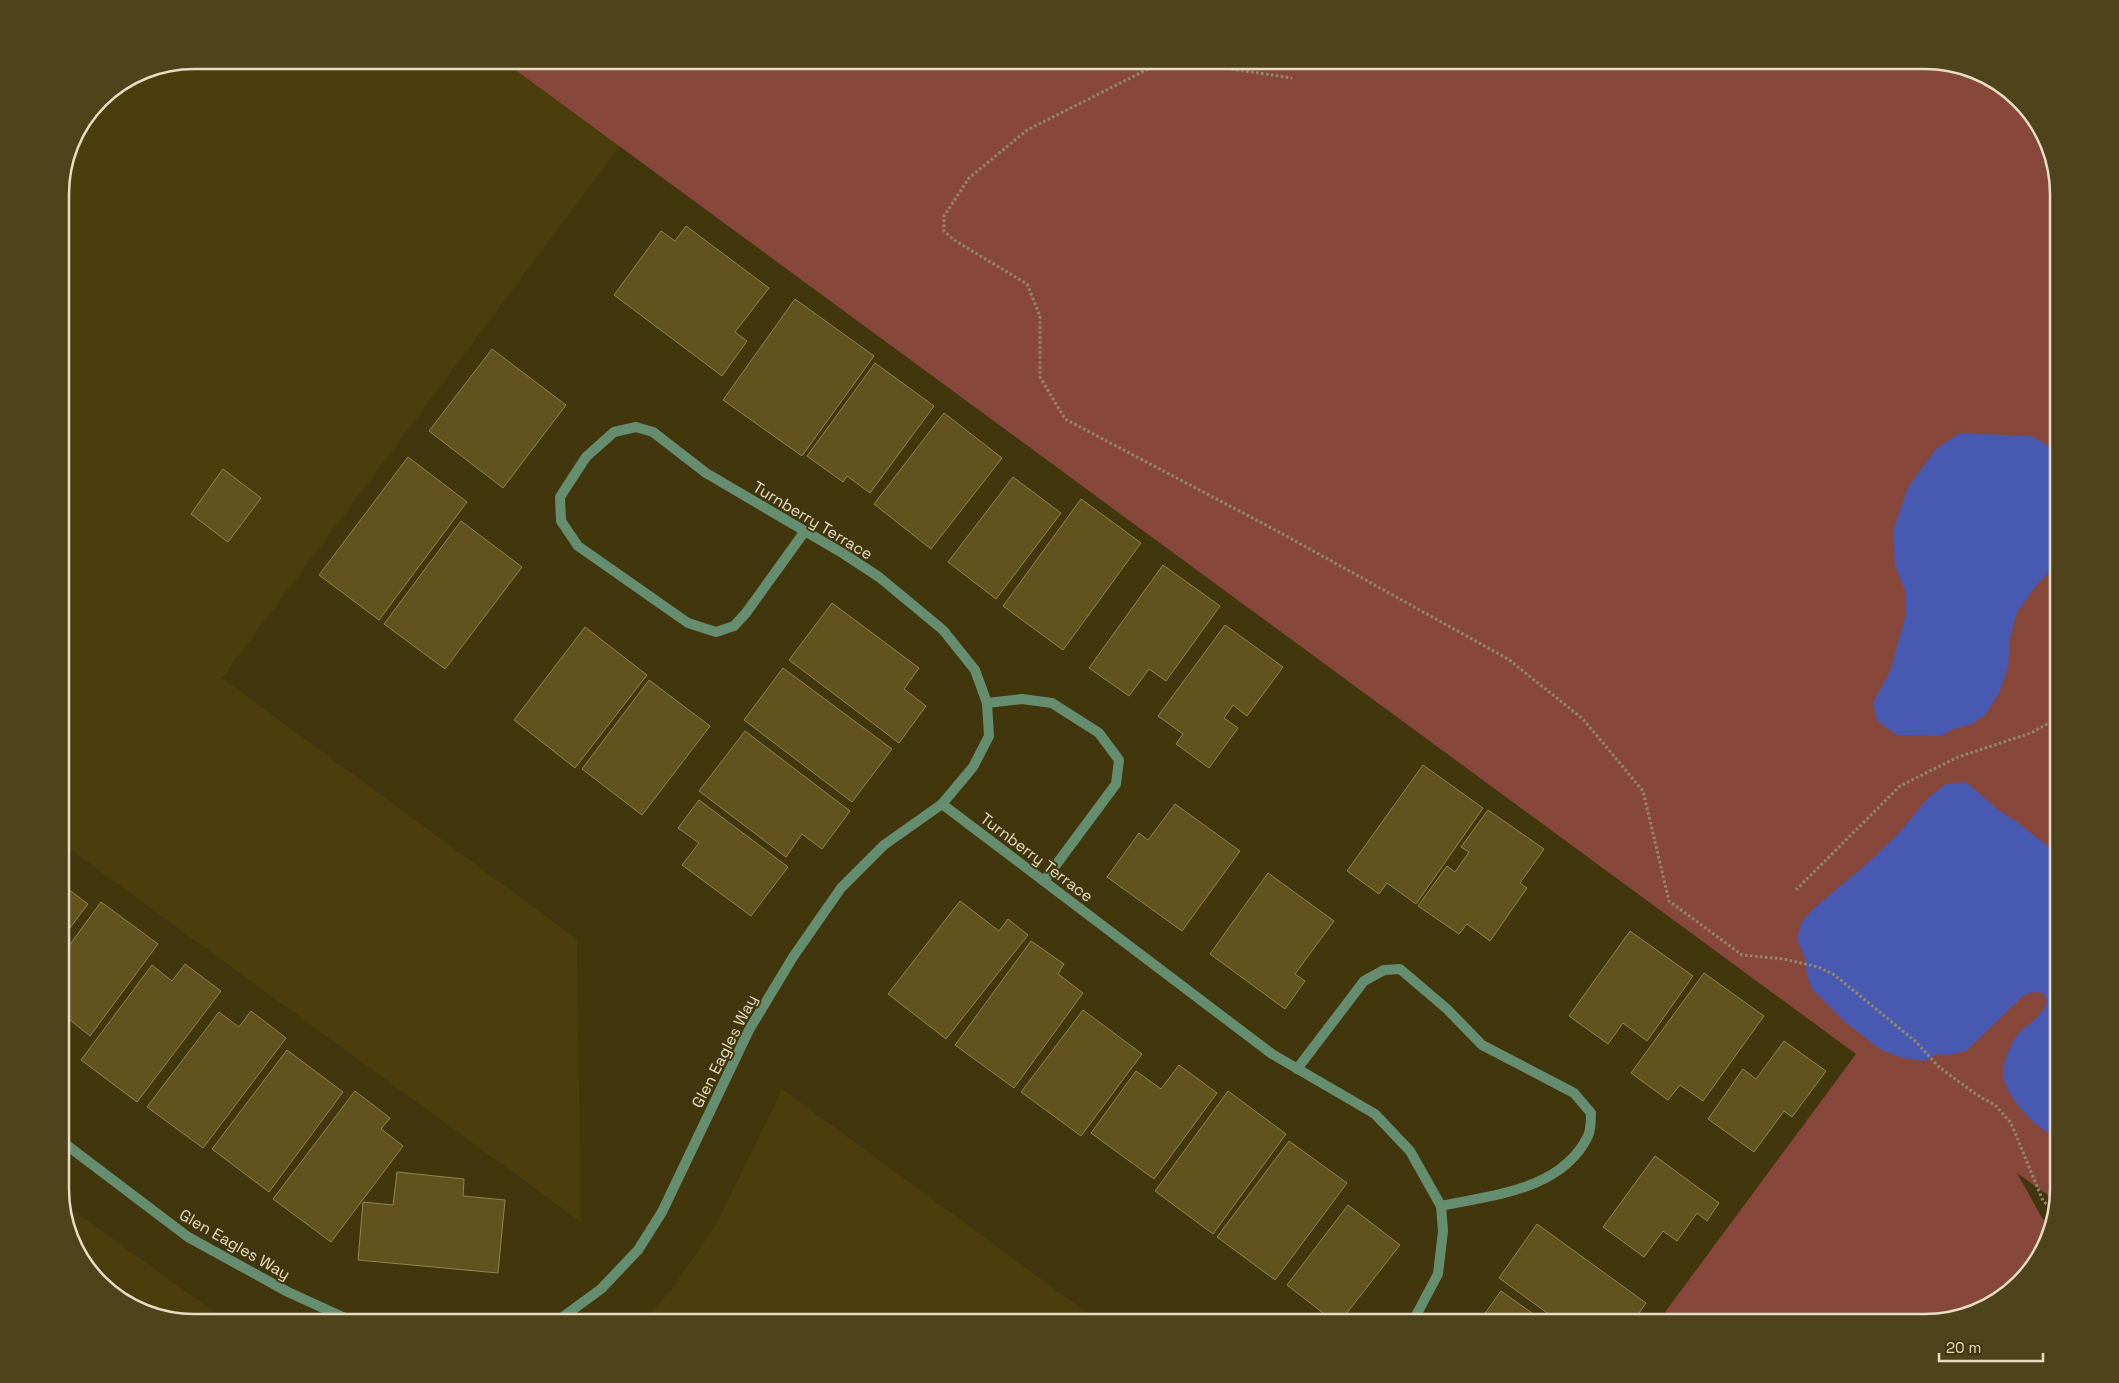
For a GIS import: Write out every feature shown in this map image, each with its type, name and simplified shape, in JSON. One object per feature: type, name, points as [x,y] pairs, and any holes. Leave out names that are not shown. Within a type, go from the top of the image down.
[{"type":"street","name":"Turnberry Terrace","points":[[805,531],[746,613],[734,626],[716,632],[688,623],[578,546],[561,521],[560,497],[586,457],[614,432],[636,427],[653,432],[706,473],[805,531],[844,554],[878,577],[943,630],[975,670],[988,703],[988,736],[974,767],[942,804],[1272,1054],[1375,1114],[1410,1151],[1441,1206],[1443,1231],[1438,1274],[1417,1314]]},
{"type":"street","points":[[988,703],[1022,699],[1052,703],[1099,733],[1119,760],[1116,784],[1044,881]]},
{"type":"street","name":"Glen Eagles Way","points":[[567,1314],[601,1289],[638,1250],[662,1212],[749,1030],[793,957],[841,888],[884,845],[942,804]]},
{"type":"street","points":[[1297,1069],[1364,981],[1384,970],[1400,969],[1447,1009],[1482,1045],[1574,1093],[1591,1113],[1589,1135],[1568,1165],[1526,1188],[1441,1206]]},
{"type":"street","name":"Glen Eagles Way","points":[[69,1147],[188,1237],[288,1292],[336,1314]]},
{"type":"path","points":[[1148,69],[1027,130],[969,178],[944,216],[944,231],[954,240],[1027,284],[1040,316],[1040,377],[1065,419],[1281,533],[1508,659],[1583,719],[1643,790],[1669,901],[1742,956],[1784,959],[1818,967],[1833,974],[1915,1041],[1939,1067],[1977,1095],[1995,1105],[2011,1123],[2043,1201],[2049,1206]]},
{"type":"path","points":[[1232,69],[1292,78]]},
{"type":"path","points":[[1796,890],[1900,786],[1958,757],[2031,733],[2050,722]]},
{"type":"shaded area","points":[[193,69],[514,69],[620,146],[222,678],[577,939],[581,1222],[69,849],[69,185],[75,153],[94,117],[117,94],[153,75]]},
{"type":"shaded area","points":[[514,69],[1926,69],[1950,71],[1966,75],[1995,90],[2019,111],[2037,138],[2044,153],[2048,169],[2050,193],[2050,1196],[2017,1173],[2042,1218],[2046,1221],[2044,1230],[2029,1259],[2008,1283],[1981,1301],[1958,1310],[1926,1314],[1664,1314],[1856,1054]]},
{"type":"shaded area","points":[[782,1089],[1089,1314],[649,1314],[672,1289],[717,1223]]},
{"type":"shaded area","points":[[70,1208],[217,1314],[177,1313],[153,1308],[117,1289],[94,1266],[85,1252],[78,1237]]},
{"type":"water","points":[[1960,433],[2031,436],[2050,447],[2050,571],[2035,587],[2016,614],[2010,639],[2008,668],[1998,695],[1985,715],[1972,724],[1953,729],[1941,736],[1897,735],[1877,721],[1873,703],[1891,669],[1905,617],[1905,591],[1895,565],[1893,531],[1908,487],[1937,448]]},
{"type":"water","points":[[1966,782],[1997,809],[2050,848],[2050,1134],[2033,1121],[2016,1103],[2005,1083],[2003,1074],[2007,1056],[2015,1038],[2045,1007],[2047,1001],[2043,993],[2033,992],[2024,995],[1966,1051],[1948,1055],[1937,1054],[1925,1061],[1903,1058],[1881,1050],[1845,1022],[1812,989],[1807,976],[1805,958],[1797,940],[1801,923],[1813,909],[1869,862],[1898,834],[1928,798],[1946,784]]},
{"type":"building","points":[[686,226],[769,288],[735,332],[747,341],[722,376],[614,295],[661,231],[675,241]]},
{"type":"building","points":[[795,299],[874,356],[802,456],[723,400]]},
{"type":"building","points":[[492,349],[566,405],[503,488],[429,431]]},
{"type":"building","points":[[875,363],[934,406],[870,493],[847,476],[843,482],[807,456]]},
{"type":"building","points":[[944,413],[1002,458],[931,549],[874,504]]},
{"type":"building","points":[[408,457],[467,502],[379,620],[319,575]]},
{"type":"building","points":[[223,469],[261,498],[228,542],[191,514]]},
{"type":"building","points":[[1013,477],[1061,513],[996,599],[948,562]]},
{"type":"building","points":[[1081,499],[1141,543],[1063,650],[1003,606]]},
{"type":"building","points":[[461,521],[522,567],[445,669],[384,624]]},
{"type":"building","points":[[1163,565],[1220,606],[1166,681],[1149,669],[1129,696],[1089,668]]},
{"type":"building","points":[[832,603],[919,668],[904,689],[926,706],[899,743],[789,660]]},
{"type":"building","points":[[1225,625],[1283,667],[1247,716],[1233,705],[1224,718],[1238,728],[1209,768],[1176,744],[1183,734],[1158,716]]},
{"type":"building","points":[[585,627],[647,675],[575,768],[514,720]]},
{"type":"building","points":[[783,668],[892,749],[852,802],[744,720]]},
{"type":"building","points":[[649,680],[710,726],[642,815],[582,769]]},
{"type":"building","points":[[745,731],[850,811],[822,849],[802,834],[786,857],[699,791]]},
{"type":"building","points":[[1423,765],[1483,808],[1416,904],[1387,883],[1379,894],[1347,871]]},
{"type":"building","points":[[699,800],[788,867],[751,916],[682,865],[699,843],[678,828]]},
{"type":"building","points":[[1175,804],[1240,851],[1182,931],[1107,877],[1139,833],[1148,840]]},
{"type":"building","points":[[1488,810],[1544,849],[1520,883],[1527,888],[1490,941],[1467,924],[1459,934],[1418,906],[1447,866],[1455,872],[1469,852],[1461,847]]},
{"type":"building","points":[[1268,873],[1334,921],[1295,974],[1305,981],[1285,1009],[1210,954]]},
{"type":"building","points":[[69,890],[88,904],[69,929]]},
{"type":"building","points":[[960,901],[999,931],[1008,919],[1028,935],[946,1039],[888,994]]},
{"type":"building","points":[[101,902],[158,944],[90,1036],[70,1020],[69,1021],[69,946]]},
{"type":"building","points":[[1630,931],[1693,976],[1647,1041],[1623,1023],[1608,1044],[1569,1016]]},
{"type":"building","points":[[1031,941],[1064,964],[1058,974],[1083,993],[1014,1088],[955,1045]]},
{"type":"building","points":[[185,964],[221,991],[137,1102],[81,1060],[152,965],[172,981]]},
{"type":"building","points":[[1704,973],[1764,1016],[1703,1101],[1680,1085],[1668,1100],[1631,1073]]},
{"type":"building","points":[[1083,1010],[1142,1054],[1081,1136],[1021,1092]]},
{"type":"building","points":[[251,1011],[286,1038],[203,1148],[147,1107],[219,1012],[239,1027]]},
{"type":"building","points":[[1784,1041],[1826,1071],[1792,1117],[1784,1111],[1754,1152],[1708,1119],[1743,1069],[1756,1079]]},
{"type":"building","points":[[287,1050],[343,1092],[269,1192],[212,1149]]},
{"type":"building","points":[[1179,1065],[1217,1093],[1154,1179],[1091,1133],[1136,1071],[1161,1089]]},
{"type":"building","points":[[355,1091],[390,1118],[381,1129],[403,1146],[331,1242],[273,1199]]},
{"type":"building","points":[[1228,1091],[1286,1134],[1213,1234],[1155,1191]]},
{"type":"building","points":[[1289,1141],[1347,1183],[1275,1280],[1217,1237]]},
{"type":"building","points":[[1655,1156],[1719,1203],[1707,1221],[1697,1213],[1677,1241],[1663,1231],[1644,1257],[1603,1227]]},
{"type":"building","points":[[397,1172],[464,1179],[463,1196],[505,1200],[498,1273],[358,1260],[363,1202],[393,1205]]},
{"type":"building","points":[[1348,1205],[1400,1245],[1346,1314],[1324,1314],[1287,1285]]},
{"type":"building","points":[[1537,1224],[1646,1303],[1638,1314],[1549,1314],[1499,1278]]},
{"type":"building","points":[[1501,1291],[1533,1314],[1484,1314]]}]
